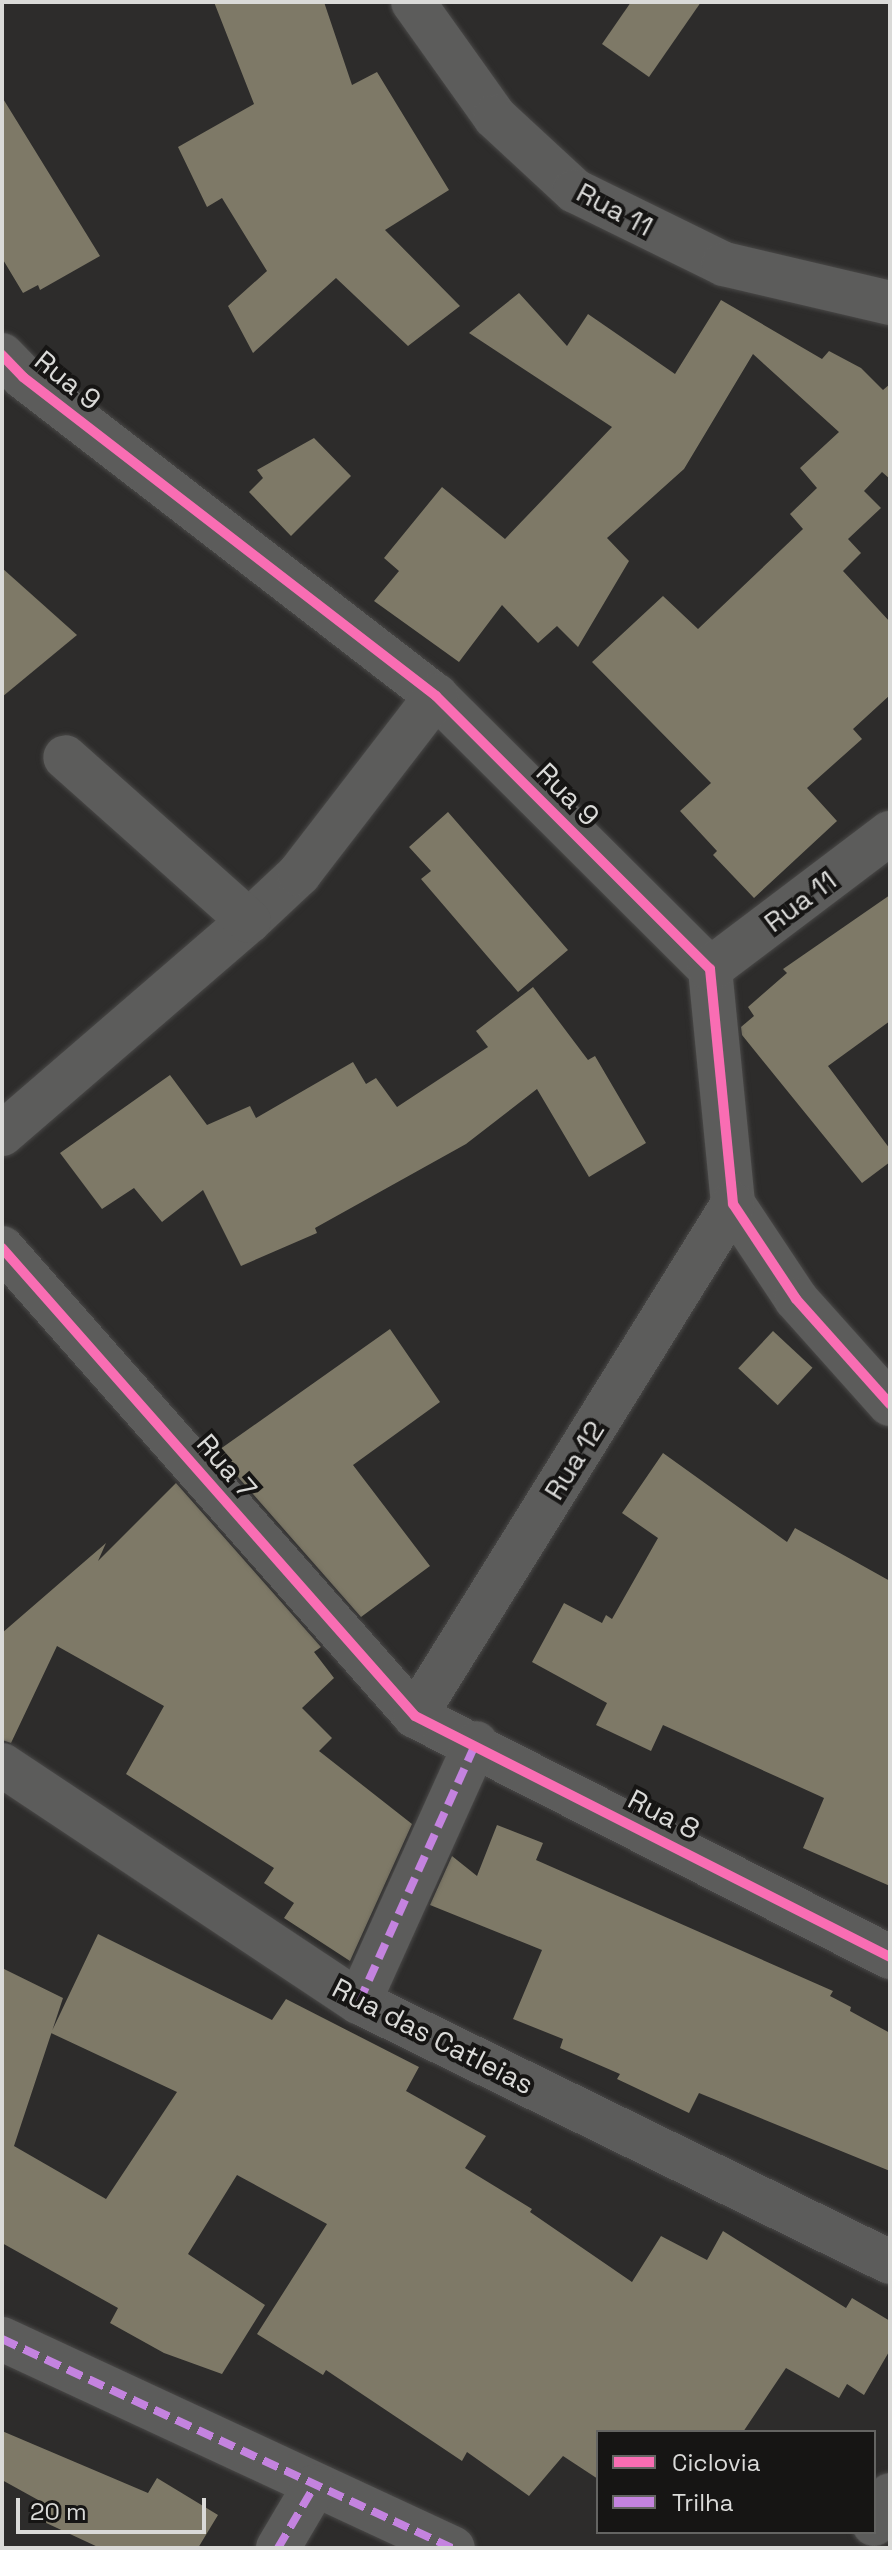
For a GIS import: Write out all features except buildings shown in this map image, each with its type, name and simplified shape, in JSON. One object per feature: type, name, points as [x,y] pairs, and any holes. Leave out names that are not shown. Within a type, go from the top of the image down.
[{"type":"street","name":"Rua 11","points":[[413,2],[495,117],[575,191],[724,264],[890,303]]},
{"type":"street","name":"Rua 9","points":[[2,355],[23,377],[436,696],[710,969]]},
{"type":"street","points":[[2,1134],[249,921],[299,874],[436,696]]},
{"type":"street","points":[[65,757],[249,921]]},
{"type":"street","name":"Rua 11","points":[[710,969],[890,833]]},
{"type":"street","points":[[710,969],[733,1204],[796,1299],[890,1404]]},
{"type":"street","name":"Rua 12","points":[[415,1716],[733,1204]]},
{"type":"street","name":"Rua 7","points":[[2,1248],[415,1716]]},
{"type":"street","name":"Rua 8","points":[[415,1716],[476,1743],[890,1957]]},
{"type":"street","points":[[359,2002],[476,1743]]},
{"type":"street","name":"Rua das Catleias","points":[[2,1765],[359,2002],[890,2262]]},
{"type":"street","points":[[2,2339],[314,2487],[453,2548]]},
{"type":"street","points":[[278,2548],[314,2487]]},
{"type":"street","points":[[876,2520],[890,2495]]},
{"type":"marked path","points":[[359,2002],[476,1743]]},
{"type":"marked path","points":[[2,2339],[453,2548]]},
{"type":"marked path","points":[[278,2548],[314,2487]]},
{"type":"cycle path","points":[[2,355],[23,377],[436,696],[710,969],[733,1204],[796,1299],[890,1404]]},
{"type":"cycle path","points":[[2,1248],[415,1716],[890,1957]]}]
